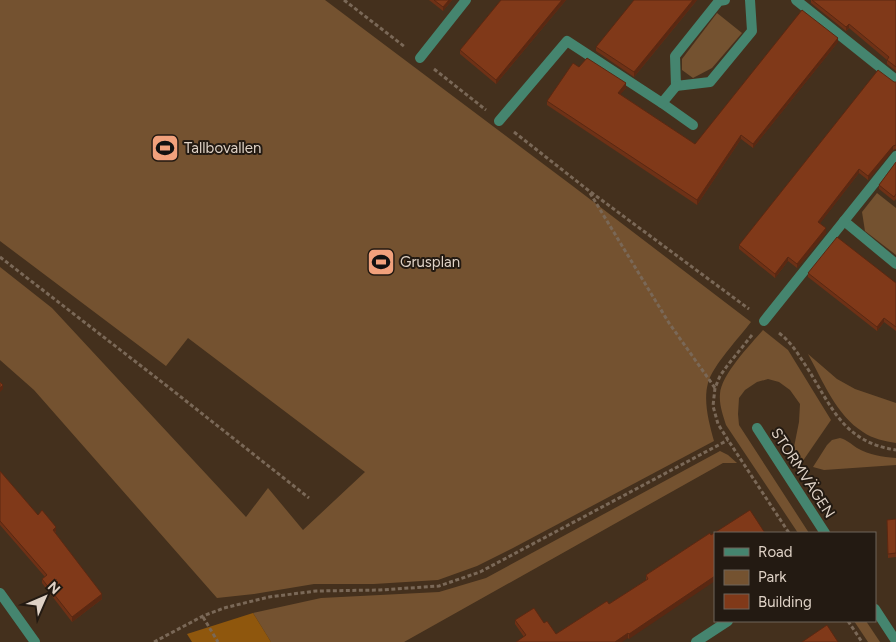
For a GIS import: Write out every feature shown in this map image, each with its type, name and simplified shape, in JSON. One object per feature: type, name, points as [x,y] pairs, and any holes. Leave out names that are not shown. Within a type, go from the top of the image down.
[{"type":"street","points":[[420,58],[466,0]]},
{"type":"street","points":[[662,104],[676,86],[675,56],[719,1],[726,0]]},
{"type":"street","points":[[676,86],[710,82],[752,31],[750,0]]},
{"type":"street","points":[[796,0],[896,80]]},
{"type":"street","points":[[499,121],[567,41],[693,125]]},
{"type":"street","points":[[764,321],[896,156]]},
{"type":"street","points":[[844,221],[896,264]]},
{"type":"street","name":"STORMVÄGEN","points":[[757,428],[824,532]]},
{"type":"street","points":[[0,593],[35,642]]},
{"type":"street","points":[[876,610],[892,628],[896,641]]},
{"type":"street","points":[[696,642],[726,622]]},
{"type":"path","points":[[344,0],[588,190],[785,338],[796,350],[841,422],[855,435],[869,443],[896,450]]},
{"type":"path","points":[[588,190],[669,323],[715,388]]},
{"type":"path","points":[[0,257],[309,498]]},
{"type":"path","points":[[764,321],[726,366],[715,388],[713,406],[718,424],[788,532]]},
{"type":"path","points":[[154,642],[203,616],[224,608],[269,597],[316,591],[380,590],[439,586],[480,572],[728,440]]},
{"type":"path","points":[[203,616],[218,642]]},
{"type":"path","points":[[849,622],[862,642]]},
{"type":"green space","points":[[0,0],[325,0],[751,322],[715,368],[708,383],[706,405],[714,441],[513,548],[477,566],[438,580],[374,584],[314,584],[217,598],[34,390],[0,360],[0,267],[52,308],[246,517],[268,488],[303,530],[365,472],[188,338],[166,366],[0,241]]},
{"type":"green space","points":[[717,13],[742,33],[712,68],[693,78],[682,70],[682,59]]},
{"type":"green space","points":[[877,193],[896,208],[896,255],[865,231],[862,212]]},
{"type":"green space","points":[[763,330],[788,350],[831,420],[798,468],[792,457],[799,422],[800,404],[790,390],[779,382],[768,379],[757,382],[745,390],[739,398],[739,425],[808,532],[797,532],[726,425],[720,402],[720,394],[725,378],[737,360]]},
{"type":"green space","points":[[808,354],[837,379],[855,389],[896,403],[896,443],[867,434],[845,416],[831,397]]},
{"type":"green space","points":[[840,438],[867,452],[896,458],[896,465],[824,470],[813,467],[827,445],[832,440]]},
{"type":"green space","points":[[720,451],[737,463],[723,463],[404,642],[271,642],[253,613],[321,598],[439,592],[486,578]]},
{"type":"green space","points":[[855,622],[867,622],[880,642],[868,642]]},
{"type":"shaded area","points":[[253,613],[271,642],[192,642],[187,634]]},
{"type":"building","points":[[434,0],[449,0],[443,7]]},
{"type":"building","points":[[501,0],[562,0],[496,80],[460,50]]},
{"type":"building","points":[[634,0],[693,0],[634,72],[596,47]]},
{"type":"building","points":[[812,0],[896,0],[896,67],[887,60],[889,57],[849,24],[846,27]]},
{"type":"building","points":[[802,10],[838,38],[753,144],[741,135],[697,200],[547,101],[573,63],[579,67],[587,58],[626,83],[618,93],[695,144]]},
{"type":"building","points":[[878,70],[896,82],[896,145],[893,146],[868,176],[859,169],[818,222],[826,228],[797,264],[788,257],[775,274],[739,245]]},
{"type":"building","points":[[896,162],[896,194],[894,197],[879,185]]},
{"type":"building","points":[[837,237],[896,283],[896,327],[884,318],[877,327],[808,273]]},
{"type":"building","points":[[0,471],[38,515],[42,510],[56,527],[53,530],[102,594],[72,617],[42,579],[47,575],[0,521]]},
{"type":"building","points":[[750,510],[764,532],[716,532]]},
{"type":"building","points":[[896,519],[896,553],[888,554],[887,520]]},
{"type":"building","points":[[710,533],[711,535],[714,533],[714,577],[615,642],[516,642],[526,635],[515,620],[534,608],[544,623],[547,621],[556,634],[607,601],[609,604],[648,579],[646,575]]},
{"type":"building","points":[[827,625],[838,642],[802,642]]},
{"type":"place","name":"Tallbovallen","points":[[165,148]]},
{"type":"place","name":"Grusplan","points":[[381,262]]}]
